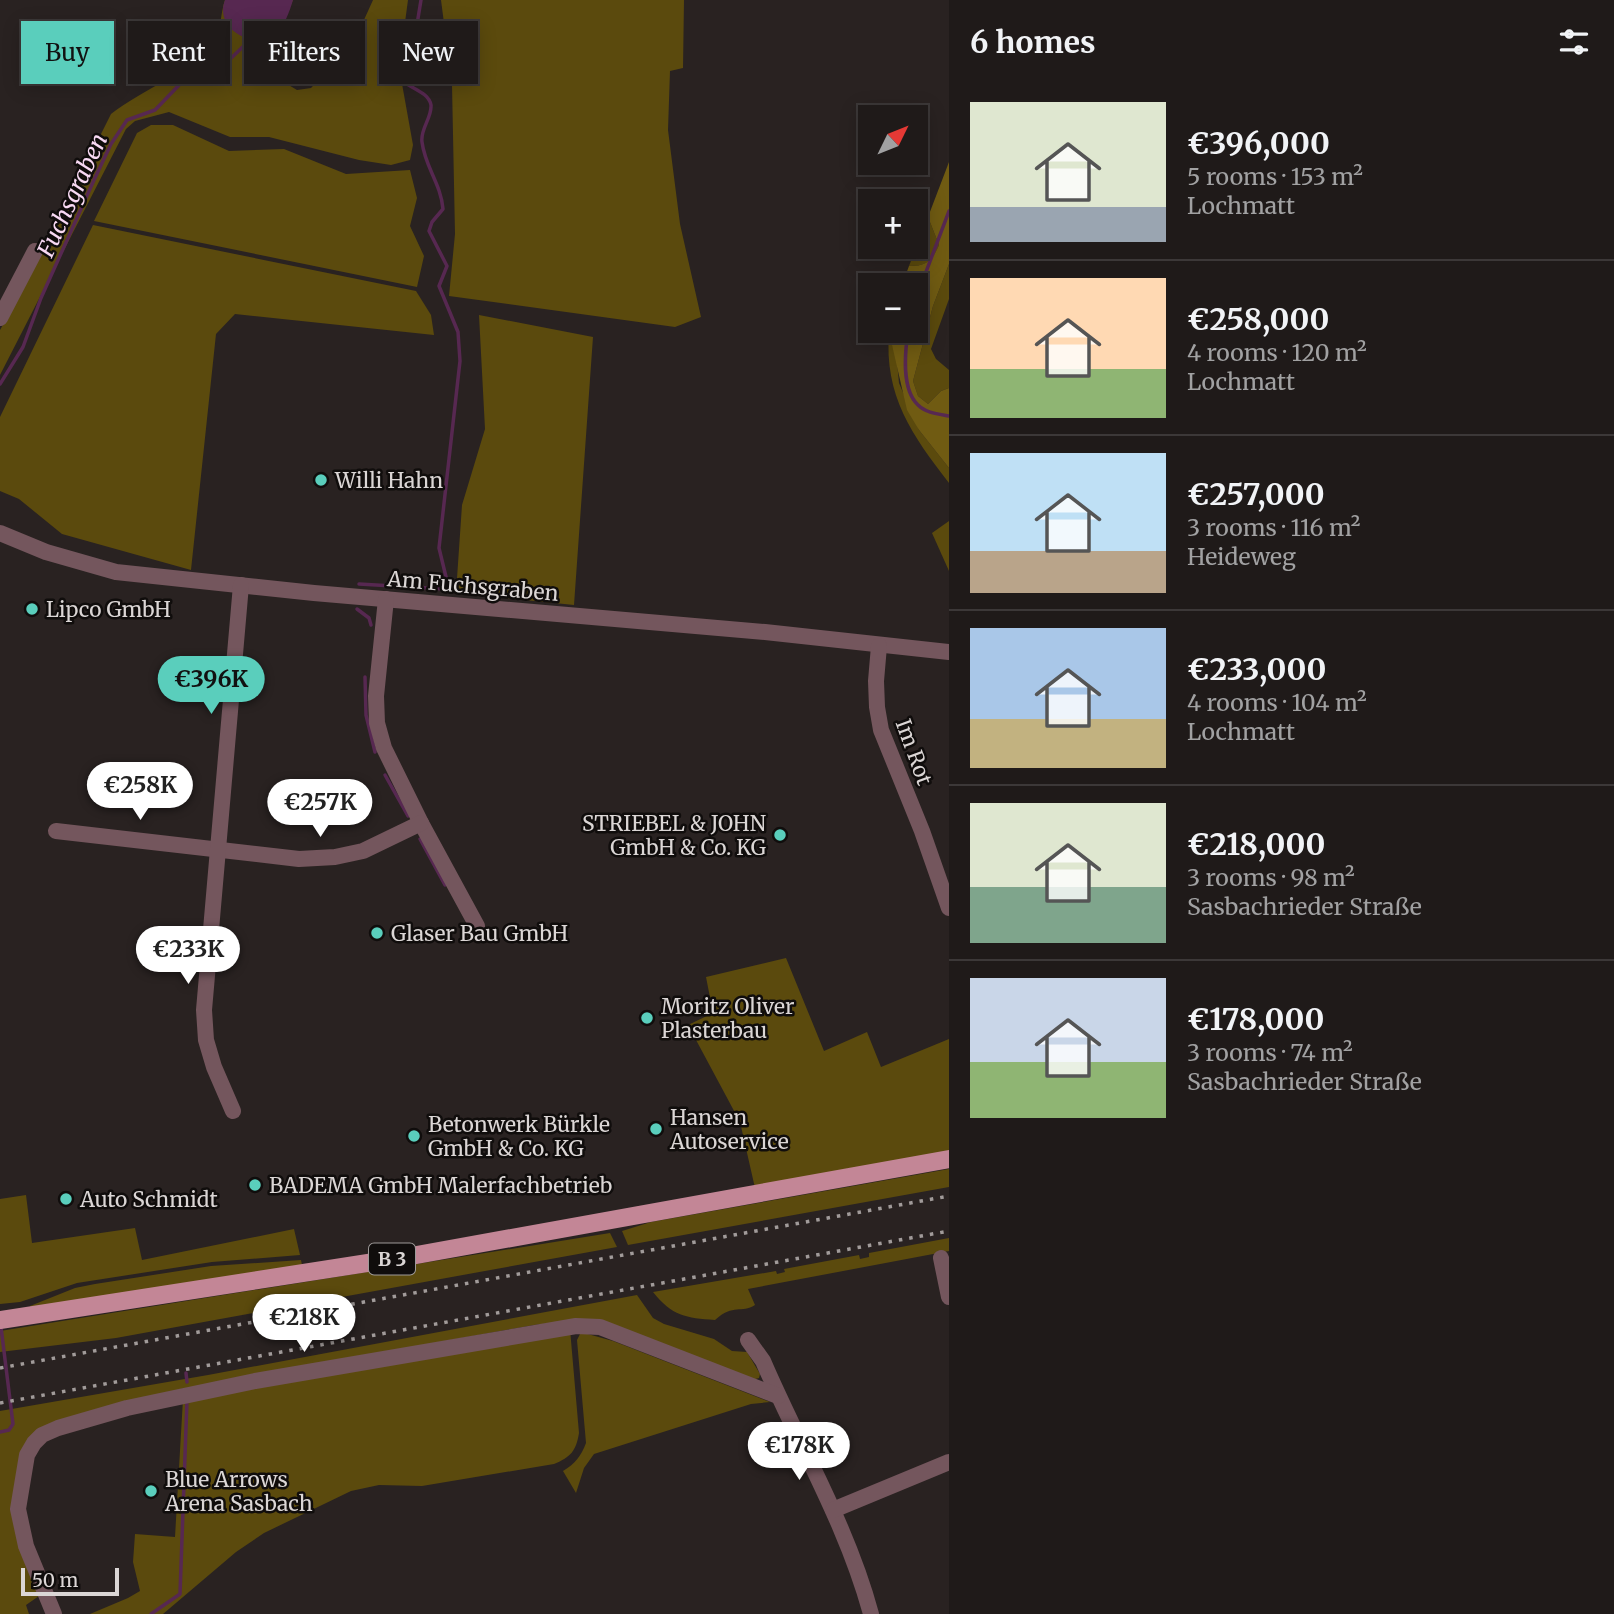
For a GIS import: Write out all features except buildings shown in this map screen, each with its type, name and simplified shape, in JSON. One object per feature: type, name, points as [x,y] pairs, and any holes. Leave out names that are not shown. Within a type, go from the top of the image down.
[{"type":"main road","name":"B 3","points":[[6,1319],[400,1258],[949,1159]]},
{"type":"street","points":[[0,318],[35,251]]},
{"type":"street","name":"Am Fuchsgraben","points":[[0,533],[46,552],[116,572],[765,632],[949,652]]},
{"type":"street","points":[[233,1111],[214,1067],[206,1040],[204,1010],[241,584]]},
{"type":"street","points":[[386,599],[376,696],[377,723],[384,748],[477,926]]},
{"type":"street","name":"Im Rot","points":[[879,646],[876,681],[881,730],[922,831],[949,908]]},
{"type":"street","points":[[57,831],[299,859],[335,857],[363,851],[421,823]]},
{"type":"street","points":[[941,1258],[949,1297]]},
{"type":"street","points":[[54,1614],[26,1546],[18,1508],[27,1455],[42,1435],[58,1428],[127,1409],[255,1381],[576,1326],[600,1327],[778,1396]]},
{"type":"street","points":[[748,1340],[763,1361],[833,1510],[862,1581],[871,1614]]},
{"type":"street","points":[[833,1510],[949,1462]]},
{"type":"shaded area","points":[[225,0],[293,0],[284,21],[244,21],[244,84],[287,84],[297,90],[311,88],[315,84],[365,84],[364,21],[373,0],[408,0],[405,21],[379,21],[379,84],[402,84],[413,145],[410,160],[391,165],[359,160],[269,137],[230,137],[169,112],[135,121],[126,129],[0,375],[0,330],[111,114],[158,84],[230,84],[230,21],[220,21]]},
{"type":"shaded area","points":[[225,0],[293,0],[284,21],[244,21],[244,37],[230,27],[230,21],[226,21],[223,10]]},
{"type":"shaded area","points":[[441,0],[684,0],[683,68],[670,71],[668,130],[680,224],[701,317],[675,327],[449,296],[455,234],[452,84],[478,84],[478,21],[444,21]]},
{"type":"shaded area","points":[[151,125],[173,125],[229,151],[284,149],[346,174],[410,170],[417,198],[410,226],[424,256],[417,287],[94,221],[137,133]]},
{"type":"shaded area","points":[[949,162],[949,264],[928,325],[928,273],[906,273],[909,266],[928,262],[939,245],[928,217]]},
{"type":"shaded area","points":[[928,217],[939,245],[928,262],[909,266],[912,259],[928,259]]},
{"type":"shaded area","points":[[93,225],[416,291],[431,315],[434,335],[235,314],[216,334],[191,570],[62,534],[19,499],[0,491],[0,417]]},
{"type":"shaded area","points":[[949,264],[949,299],[931,349],[936,359],[949,370],[949,388],[941,391],[928,404],[918,396],[913,381],[923,343],[928,343],[928,325]]},
{"type":"shaded area","points":[[479,315],[593,337],[574,605],[456,593],[462,505],[485,429]]},
{"type":"shaded area","points":[[889,343],[892,343],[899,383],[919,430],[949,468],[949,483],[923,448],[903,414],[891,376]]},
{"type":"shaded area","points":[[892,343],[923,343],[913,381],[918,396],[928,404],[941,391],[949,388],[949,468],[919,430],[907,410]]},
{"type":"shaded area","points":[[949,521],[949,571],[932,533]]},
{"type":"shaded area","points":[[786,958],[824,1051],[867,1032],[881,1067],[949,1039],[949,1152],[755,1188],[740,1122],[688,1025],[713,1013],[706,977]]},
{"type":"shaded area","points":[[949,1169],[949,1187],[628,1245],[622,1231],[651,1222]]},
{"type":"shaded area","points":[[26,1195],[32,1243],[135,1228],[142,1260],[294,1229],[300,1255],[212,1262],[77,1283],[20,1302],[0,1304],[0,1199]]},
{"type":"shaded area","points":[[610,1233],[617,1247],[116,1338],[0,1352],[0,1331]]},
{"type":"shaded area","points":[[949,1238],[949,1251],[748,1289],[755,1305],[732,1310],[715,1320],[673,1311],[653,1292],[776,1271],[777,1274],[785,1272],[784,1269],[859,1255],[860,1259],[869,1257],[869,1253]]},
{"type":"shaded area","points":[[301,1260],[302,1265],[30,1308],[75,1288],[95,1284],[211,1266]]},
{"type":"shaded area","points":[[637,1295],[653,1318],[664,1324],[714,1339],[732,1351],[747,1352],[760,1374],[759,1378],[752,1380],[587,1319],[534,1325],[181,1389],[38,1430],[13,1512],[39,1596],[26,1605],[29,1614],[0,1614],[0,1411]]},
{"type":"shaded area","points":[[570,1329],[579,1433],[572,1453],[565,1459],[554,1464],[422,1486],[379,1485],[351,1491],[264,1533],[236,1552],[163,1614],[90,1614],[140,1591],[133,1562],[135,1534],[175,1537],[183,1399]]},
{"type":"shaded area","points":[[580,1334],[613,1341],[770,1402],[751,1404],[594,1454],[584,1468],[576,1493],[563,1471],[577,1459],[586,1443],[577,1340]]},
{"type":"waterway","points":[[359,584],[445,589],[447,581],[439,548],[460,361],[458,332],[439,286],[447,266],[429,231],[432,222],[443,209],[422,142],[431,105],[425,95],[407,84],[406,75],[421,0]]},
{"type":"waterway","name":"Fuchsgraben","points":[[0,384],[23,347],[41,298],[94,180],[111,144],[127,120],[155,110],[182,82],[224,65],[244,46]]},
{"type":"waterway","points":[[926,273],[949,211]]},
{"type":"waterway","points":[[907,343],[907,380],[913,398],[925,410],[949,416]]},
{"type":"waterway","points":[[357,609],[369,618],[371,625]]},
{"type":"waterway","points":[[365,677],[366,715],[375,752]]},
{"type":"waterway","points":[[385,775],[408,816]]},
{"type":"waterway","points":[[420,839],[445,885]]},
{"type":"waterway","name":"Fuchsgraben","points":[[0,1432],[9,1430],[13,1424],[1,1327]]},
{"type":"waterway","points":[[186,1373],[187,1382]]},
{"type":"waterway","points":[[151,1614],[180,1594],[187,1400]]},
{"type":"railway","points":[[0,1368],[949,1196]]},
{"type":"railway","points":[[0,1403],[949,1231]]},
{"type":"place","name":"Willi Hahn","points":[[321,480]]},
{"type":"place","name":"Lipco GmbH","points":[[32,609]]},
{"type":"place","name":"STRIEBEL & JOHN GmbH & Co. KG","points":[[780,835]]},
{"type":"place","name":"Glaser Bau GmbH","points":[[377,933]]},
{"type":"place","name":"Moritz Oliver Plasterbau","points":[[647,1018]]},
{"type":"place","name":"Hansen Autoservice","points":[[656,1129]]},
{"type":"place","name":"Betonwerk Bürkle GmbH & Co. KG","points":[[414,1136]]},
{"type":"place","name":"BADEMA GmbH Malerfachbetrieb","points":[[255,1185]]},
{"type":"place","name":"Auto Schmidt","points":[[66,1199]]},
{"type":"place","name":"Blue Arrows Arena Sasbach","points":[[151,1491]]}]
